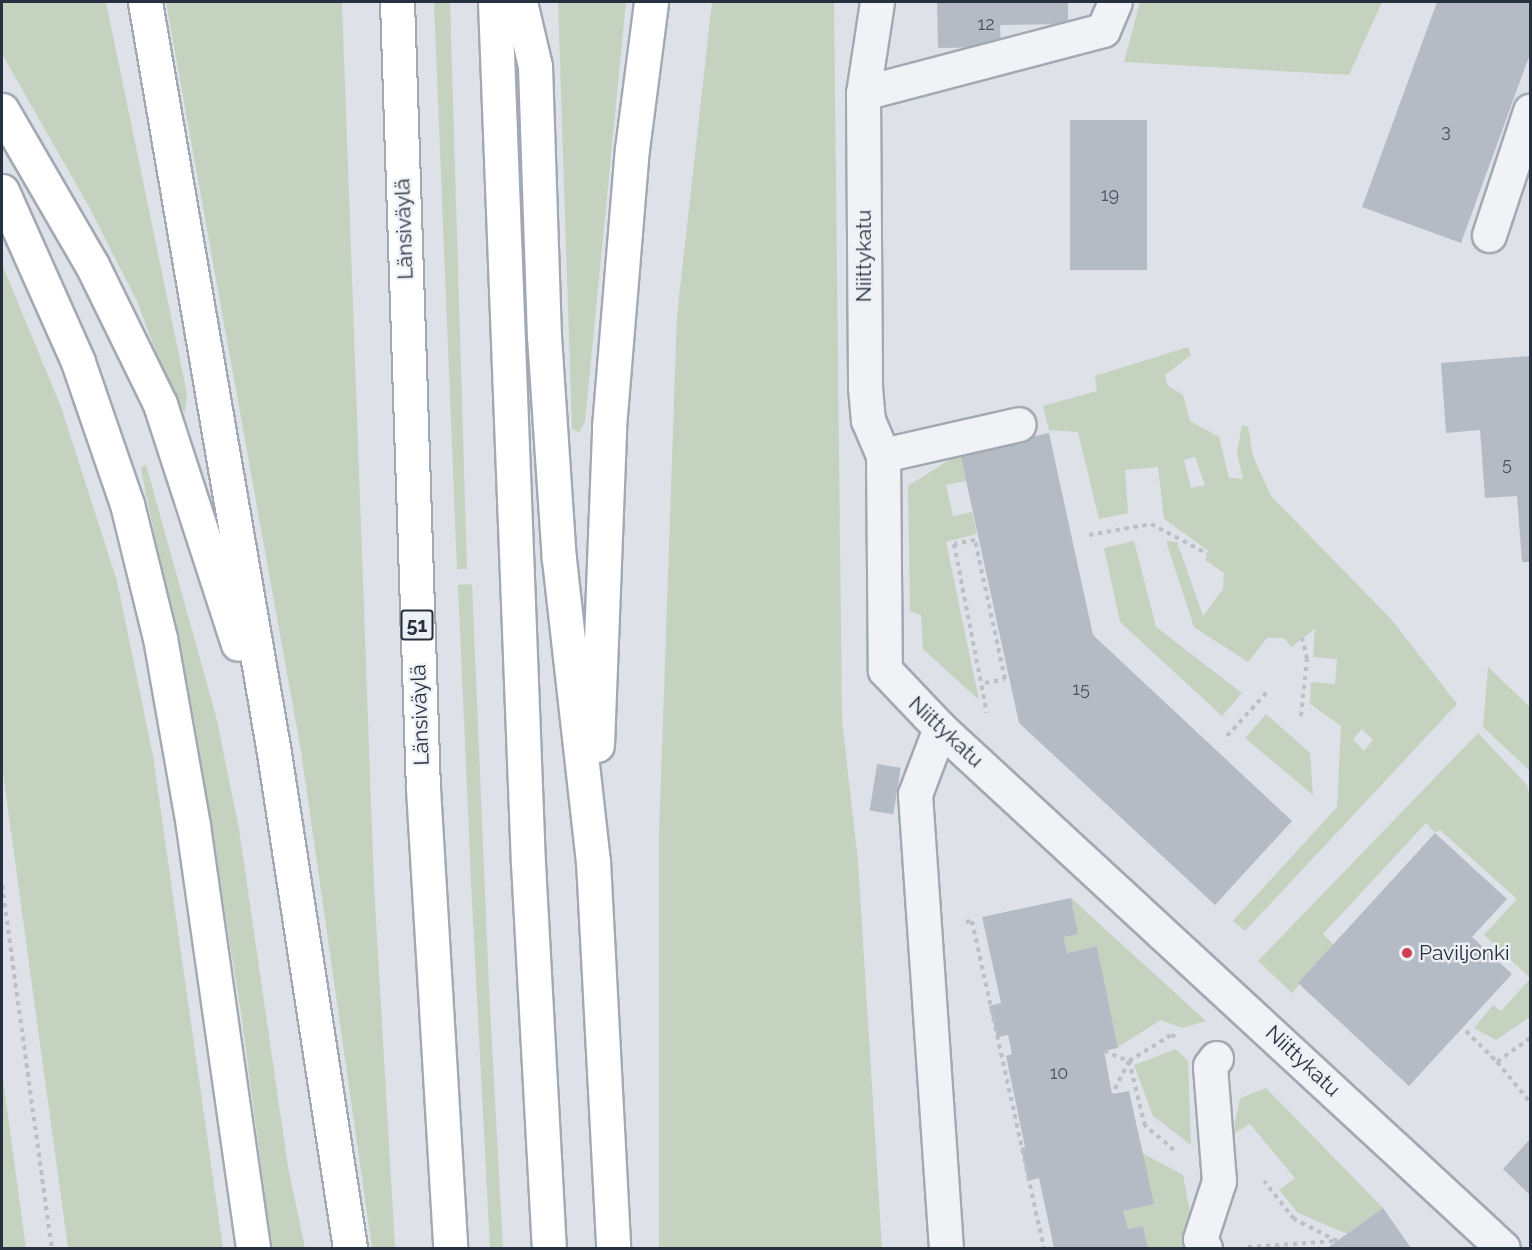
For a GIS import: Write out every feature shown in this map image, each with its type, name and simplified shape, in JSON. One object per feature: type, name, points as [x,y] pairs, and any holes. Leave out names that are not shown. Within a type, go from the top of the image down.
[{"type":"highway","points":[[145,2],[273,753],[350,1248]]},
{"type":"highway","name":"Länsiväylä","points":[[397,2],[423,788],[450,1248]]},
{"type":"highway","points":[[495,2],[528,863],[549,1248]]},
{"type":"highway","points":[[520,2],[535,66],[544,336],[559,559],[593,861],[613,1248]]},
{"type":"highway","points":[[593,861],[609,427],[632,149],[651,2]]},
{"type":"highway","points":[[2,110],[92,265],[160,404],[273,753]]},
{"type":"highway","points":[[2,191],[78,362],[127,504],[160,638],[193,826],[253,1248]]},
{"type":"street","name":"Niittykatu","points":[[877,2],[863,93],[865,387],[868,420],[883,455],[885,670],[950,737],[1503,1248]]},
{"type":"street","points":[[863,93],[1103,30],[1115,2]]},
{"type":"street","points":[[1489,235],[1530,111]]},
{"type":"street","points":[[883,455],[1019,424]]},
{"type":"street","points":[[946,1248],[927,924],[915,794],[950,737]]},
{"type":"street","points":[[1205,1248],[1200,1239],[1219,1181],[1210,1066],[1216,1058]]},
{"type":"path","points":[[1089,535],[1151,524],[1208,554]]},
{"type":"path","points":[[950,737],[990,710],[954,544],[975,540],[1005,679],[985,683]]},
{"type":"path","points":[[1301,716],[1307,659],[1302,638]]},
{"type":"path","points":[[1227,736],[1268,692]]},
{"type":"path","points":[[2,885],[4,915],[52,1248]]},
{"type":"path","points":[[927,924],[972,921],[1044,1248]]},
{"type":"path","points":[[1466,1031],[1497,1062],[1530,1102]]},
{"type":"path","points":[[1113,1094],[1129,1061],[1171,1035],[1216,1058]]},
{"type":"path","points":[[1497,1062],[1530,1038]]},
{"type":"path","points":[[1104,1051],[1129,1061]]},
{"type":"path","points":[[1129,1061],[1145,1126],[1160,1140]]},
{"type":"path","points":[[1216,1138],[1236,1146],[1294,1220],[1338,1241],[1242,1247]]},
{"type":"green space","points":[[2,2],[106,2],[187,394],[185,412],[175,403],[137,301],[88,205],[2,54]]},
{"type":"green space","points":[[166,2],[342,2],[374,886],[395,1248],[372,1248],[301,751]]},
{"type":"green space","points":[[434,2],[450,2],[467,569],[457,569]]},
{"type":"green space","points":[[558,2],[626,2],[585,422],[579,432],[572,429]]},
{"type":"green space","points":[[712,2],[834,2],[842,720],[858,862],[882,1248],[659,1248],[659,835],[677,315]]},
{"type":"green space","points":[[1140,2],[1382,2],[1349,75],[1124,62]]},
{"type":"green space","points":[[2,264],[61,407],[117,581],[153,756],[223,1248],[68,1248],[2,766]]},
{"type":"green space","points":[[1188,347],[1191,355],[1165,375],[1168,386],[1183,395],[1190,421],[1219,437],[1229,478],[1243,479],[1237,453],[1242,425],[1248,427],[1253,456],[1271,496],[1391,619],[1457,704],[1245,931],[1233,921],[1337,807],[1341,726],[1310,704],[1311,682],[1335,684],[1337,659],[1313,657],[1315,629],[1291,647],[1284,638],[1267,638],[1248,662],[1194,627],[1166,541],[1177,542],[1203,616],[1223,589],[1224,573],[1205,560],[1209,551],[1164,519],[1158,467],[1125,470],[1128,513],[1099,519],[1078,432],[1049,430],[1043,406],[1097,391],[1095,376]],"holes":[[[1195,457],[1205,485],[1191,488],[1184,460]],[[1362,729],[1373,740],[1364,751],[1353,739]]]},
{"type":"green space","points":[[960,453],[966,481],[946,485],[953,516],[972,512],[977,534],[946,542],[979,700],[923,649],[921,615],[910,611],[908,486]]},
{"type":"green space","points":[[146,465],[216,716],[239,829],[288,1167],[305,1248],[272,1248],[241,1013],[194,719],[143,480],[141,467]]},
{"type":"green space","points":[[1134,541],[1156,627],[1242,693],[1222,716],[1120,622],[1104,548]]},
{"type":"green space","points":[[472,584],[489,988],[503,1248],[490,1248],[472,902],[458,585]]},
{"type":"green space","points":[[1488,667],[1530,707],[1530,771],[1483,727]]},
{"type":"green space","points":[[1266,714],[1310,753],[1313,795],[1245,738]]},
{"type":"green space","points":[[1478,733],[1527,785],[1530,798],[1530,978],[1484,935],[1517,899],[1440,830],[1435,833],[1426,823],[1323,934],[1334,945],[1292,993],[1258,961]]},
{"type":"green space","points":[[1071,898],[1206,1021],[1182,1028],[1161,1020],[1118,1047],[1097,946],[1067,953],[1064,937],[1078,934]]},
{"type":"green space","points":[[1530,979],[1530,1017],[1496,1040],[1474,1028],[1493,1005],[1501,1011]]},
{"type":"green space","points":[[1176,1049],[1188,1061],[1191,1145],[1153,1116],[1134,1065]]},
{"type":"green space","points":[[2,1073],[26,1248],[2,1248]]},
{"type":"green space","points":[[1266,1088],[1383,1208],[1347,1234],[1298,1213],[1279,1190],[1295,1178],[1250,1124],[1233,1134],[1240,1098]]},
{"type":"green space","points":[[1142,1153],[1183,1175],[1197,1248],[1148,1248],[1143,1226],[1128,1229],[1123,1211],[1153,1204]]},
{"type":"building","points":[[937,2],[1068,2],[1068,24],[1000,25],[1001,47],[938,48]]},
{"type":"building","points":[[1437,2],[1530,2],[1530,54],[1461,243],[1362,207]]},
{"type":"building","points":[[1070,120],[1147,120],[1147,270],[1070,270]]},
{"type":"building","points":[[1530,356],[1530,562],[1522,562],[1517,496],[1485,498],[1480,430],[1446,433],[1441,363]]},
{"type":"building","points":[[1049,433],[1093,635],[1292,821],[1215,905],[1019,723],[960,453]]},
{"type":"building","points":[[877,764],[901,768],[893,814],[870,810]]},
{"type":"building","name":"Paviljonki","points":[[1435,833],[1507,899],[1472,937],[1512,974],[1409,1086],[1298,983]]},
{"type":"building","points":[[1071,898],[1078,934],[1064,937],[1067,953],[1097,946],[1118,1048],[1104,1051],[1112,1094],[1129,1091],[1154,1204],[1123,1211],[1128,1229],[1143,1226],[1148,1248],[1054,1248],[1039,1178],[1028,1181],[1021,1148],[1025,1147],[1006,1056],[1012,1054],[1008,1035],[997,1037],[989,1006],[1001,1003],[982,917]]},
{"type":"building","points":[[1530,1139],[1530,1195],[1503,1169]]},
{"type":"building","points":[[1383,1208],[1411,1248],[1327,1248],[1337,1241]]},
{"type":"place","name":"Paviljonki","points":[[1407,953]]}]
